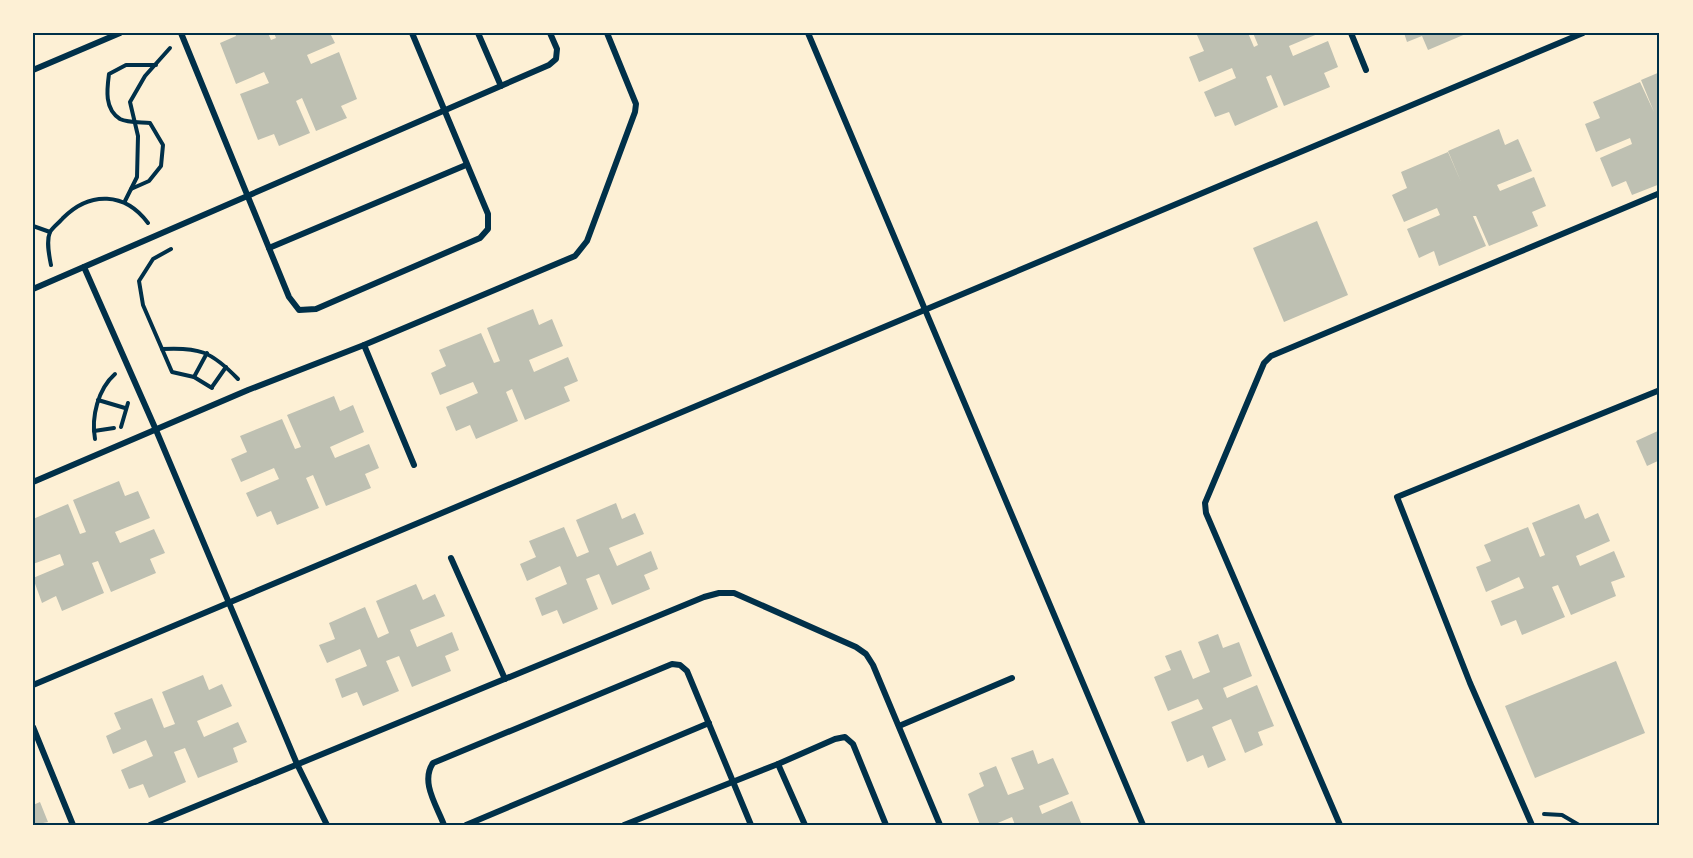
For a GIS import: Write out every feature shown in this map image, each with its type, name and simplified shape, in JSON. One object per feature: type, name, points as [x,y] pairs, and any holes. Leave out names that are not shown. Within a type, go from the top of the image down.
[{"type":"street","points":[[33,70],[120,33]]},
{"type":"street","points":[[181,33],[289,297],[299,310],[316,309],[480,238],[488,229],[488,214],[412,33]]},
{"type":"street","points":[[478,33],[501,86]]},
{"type":"street","points":[[33,289],[549,65],[556,59],[557,49],[550,33]]},
{"type":"street","points":[[33,482],[248,390],[364,345],[570,258],[585,246],[635,112],[636,104],[607,33]]},
{"type":"street","points":[[808,33],[1143,825]]},
{"type":"street","points":[[1351,33],[1366,70]]},
{"type":"street","points":[[33,685],[1583,33]]},
{"type":"street","points":[[269,248],[466,165]]},
{"type":"street","points":[[1340,825],[1206,513],[1205,503],[1264,363],[1271,356],[1660,193]]},
{"type":"street","points":[[84,267],[156,430],[297,764],[327,825]]},
{"type":"street","points":[[364,345],[414,465]]},
{"type":"street","points":[[1532,825],[1470,683],[1397,497],[1660,390]]},
{"type":"street","points":[[451,558],[505,679]]},
{"type":"street","points":[[150,825],[719,592],[734,593],[856,647],[866,654],[873,665],[940,825]]},
{"type":"street","points":[[444,825],[427,782],[428,771],[433,763],[672,664],[680,665],[687,672],[751,825]]},
{"type":"street","points":[[899,726],[1012,678]]},
{"type":"street","points":[[466,825],[709,723]]},
{"type":"street","points":[[33,727],[73,825]]},
{"type":"street","points":[[624,825],[835,739],[845,737],[853,744],[886,825]]},
{"type":"street","points":[[778,764],[805,825]]},
{"type":"path","points":[[124,201],[137,177],[138,136],[130,102],[145,76],[176,40]]},
{"type":"path","points":[[131,189],[149,181],[161,166],[163,145],[150,123],[121,119],[109,106],[106,93],[109,74],[126,65],[156,65]]},
{"type":"path","points":[[54,280],[48,248],[50,231],[70,212],[98,197],[124,201],[143,216],[158,236]]},
{"type":"path","points":[[33,226],[50,231]]},
{"type":"path","points":[[172,248],[153,259],[139,281],[143,305],[172,372],[194,377],[212,387],[221,402]]},
{"type":"path","points":[[162,349],[189,347],[207,353],[226,367],[248,390]]},
{"type":"path","points":[[194,377],[207,353]]},
{"type":"path","points":[[212,387],[226,367]]},
{"type":"path","points":[[98,454],[94,431],[98,399],[108,380],[117,373]]},
{"type":"path","points":[[98,399],[125,408]]},
{"type":"path","points":[[94,431],[120,427]]},
{"type":"path","points":[[1528,816],[1562,815],[1579,825]]},
{"type":"building","points":[[235,33],[268,33],[271,40],[276,38],[274,33],[330,33],[335,43],[307,55],[311,64],[339,52],[357,99],[341,106],[347,118],[316,131],[302,98],[296,101],[310,133],[279,146],[274,134],[258,140],[240,94],[269,83],[264,72],[236,84],[220,43],[236,36]]},
{"type":"building","points":[[1202,33],[1248,33],[1254,47],[1258,45],[1253,33],[1320,33],[1289,46],[1293,56],[1328,41],[1338,67],[1324,73],[1330,87],[1284,106],[1271,75],[1266,77],[1278,107],[1235,126],[1229,112],[1215,117],[1204,92],[1236,78],[1232,68],[1199,82],[1189,57],[1204,51],[1197,35]]},
{"type":"building","points":[[1404,33],[1468,33],[1428,50],[1422,36],[1407,42]]},
{"type":"building","points":[[1660,72],[1660,184],[1632,195],[1626,181],[1612,187],[1600,158],[1632,144],[1630,138],[1596,152],[1585,124],[1600,118],[1593,102],[1640,82],[1654,112],[1641,80]]},
{"type":"building","points":[[1499,129],[1505,145],[1518,139],[1532,171],[1497,185],[1500,191],[1534,177],[1546,206],[1532,212],[1538,226],[1489,246],[1476,216],[1473,216],[1486,246],[1439,266],[1434,251],[1419,258],[1407,229],[1440,215],[1437,208],[1404,222],[1392,195],[1407,188],[1401,172],[1448,152],[1461,182],[1448,151]]},
{"type":"building","points":[[1317,221],[1348,295],[1284,322],[1253,248]]},
{"type":"building","points":[[533,309],[539,325],[552,319],[563,346],[529,360],[534,372],[568,357],[578,381],[564,387],[570,401],[525,420],[512,389],[506,392],[518,421],[476,439],[470,425],[456,431],[446,407],[478,393],[473,382],[440,395],[431,373],[446,366],[439,350],[481,333],[494,363],[500,361],[487,328]]},
{"type":"building","points":[[334,396],[340,411],[353,405],[364,432],[330,447],[335,458],[369,444],[379,468],[365,474],[371,488],[326,506],[313,475],[306,478],[319,508],[277,525],[271,511],[257,517],[246,493],[279,479],[274,468],[241,482],[231,459],[247,452],[240,436],[282,419],[295,449],[301,447],[287,415]]},
{"type":"building","points":[[1660,430],[1660,460],[1647,466],[1636,441]]},
{"type":"building","points":[[119,481],[125,496],[138,491],[150,518],[115,532],[120,543],[154,529],[165,553],[150,559],[156,573],[111,592],[98,561],[92,563],[104,593],[62,611],[56,596],[42,603],[33,578],[64,565],[60,554],[33,564],[33,519],[68,504],[80,534],[86,532],[73,500]]},
{"type":"building","points":[[616,503],[622,519],[635,513],[644,534],[609,548],[617,566],[651,551],[658,569],[644,575],[650,589],[612,605],[599,574],[586,579],[598,609],[563,624],[557,610],[542,616],[535,598],[567,584],[560,566],[527,581],[520,564],[536,557],[529,541],[564,527],[577,557],[589,552],[576,520]]},
{"type":"building","points":[[1579,504],[1585,519],[1598,513],[1610,541],[1576,556],[1580,566],[1614,551],[1625,577],[1611,582],[1616,596],[1571,615],[1558,585],[1552,587],[1565,617],[1522,635],[1516,620],[1501,626],[1491,601],[1524,588],[1519,577],[1486,592],[1476,567],[1491,561],[1484,545],[1528,527],[1540,557],[1545,555],[1532,523]]},
{"type":"building","points":[[416,584],[423,600],[435,594],[445,616],[410,630],[417,647],[452,632],[459,650],[445,656],[451,671],[412,687],[399,656],[386,661],[399,691],[363,706],[357,692],[342,698],[335,679],[367,666],[360,649],[327,663],[319,645],[335,639],[329,623],[365,607],[378,638],[389,633],[376,601]]},
{"type":"building","points":[[1218,634],[1223,648],[1239,642],[1252,676],[1223,688],[1227,698],[1257,685],[1274,726],[1258,732],[1263,745],[1245,753],[1231,719],[1212,727],[1226,760],[1208,768],[1203,755],[1187,762],[1171,722],[1203,709],[1198,699],[1168,711],[1154,677],[1171,670],[1165,656],[1181,650],[1193,679],[1210,672],[1198,642]]},
{"type":"building","points":[[1616,661],[1645,733],[1535,778],[1505,706]]},
{"type":"building","points":[[203,675],[209,690],[222,684],[232,706],[197,721],[204,737],[238,722],[247,742],[233,748],[238,762],[198,778],[185,748],[174,752],[186,782],[149,798],[143,784],[129,789],[121,770],[153,756],[146,740],[113,754],[106,736],[121,729],[114,713],[152,698],[164,728],[175,724],[162,692]]},
{"type":"building","points":[[1033,750],[1038,764],[1053,758],[1069,794],[1039,806],[1042,814],[1072,801],[1082,825],[1015,825],[1012,817],[993,825],[980,825],[968,794],[984,786],[979,773],[996,766],[1008,795],[1024,789],[1011,758]]},
{"type":"building","points":[[40,802],[48,822],[33,825],[33,805]]}]
